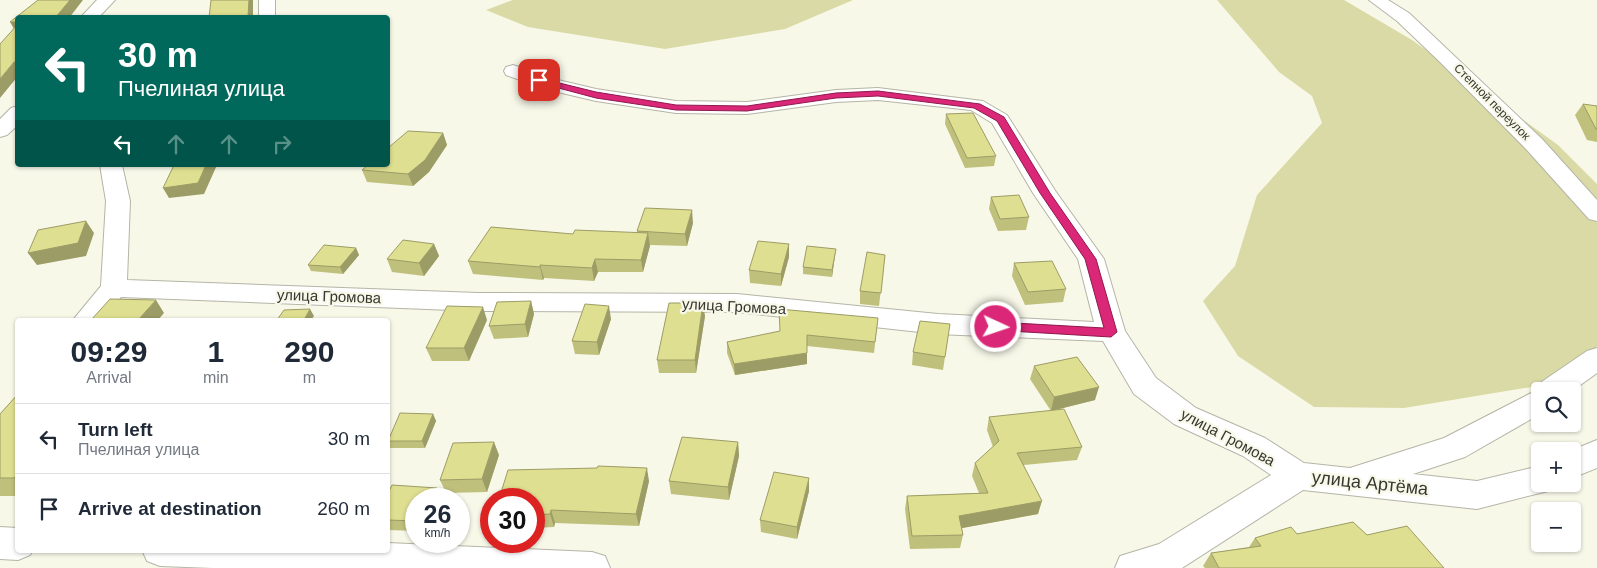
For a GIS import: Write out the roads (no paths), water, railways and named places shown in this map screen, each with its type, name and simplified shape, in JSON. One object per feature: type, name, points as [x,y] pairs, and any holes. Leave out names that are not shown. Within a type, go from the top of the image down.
[{"type":"street","points":[[91,15],[107,0]]},
{"type":"street","points":[[267,0],[267,15]]},
{"type":"street","name":"Степной переулок","points":[[1377,0],[1403,17],[1447,58],[1534,144],[1597,214]]},
{"type":"street","points":[[513,71],[552,85],[596,95],[676,107],[747,108],[836,96],[878,94],[976,106],[1000,119],[1045,193],[1090,259],[1111,332]]},
{"type":"street","points":[[0,131],[15,115]]},
{"type":"street","points":[[89,318],[114,288],[118,202],[111,167]]},
{"type":"street","name":"улица Громова","points":[[114,288],[478,302],[737,303],[938,324],[1111,332],[1145,386],[1185,416],[1254,447],[1298,476]]},
{"type":"street","points":[[1564,382],[1597,358]]},
{"type":"street","points":[[1350,481],[1454,448],[1531,405]]},
{"type":"street","points":[[1581,461],[1597,453]]},
{"type":"street","name":"улица Артёма","points":[[1133,568],[1169,557],[1298,476],[1477,495],[1531,482]]},
{"type":"street","points":[[0,543],[15,544]]},
{"type":"street","points":[[232,553],[592,568]]}]
